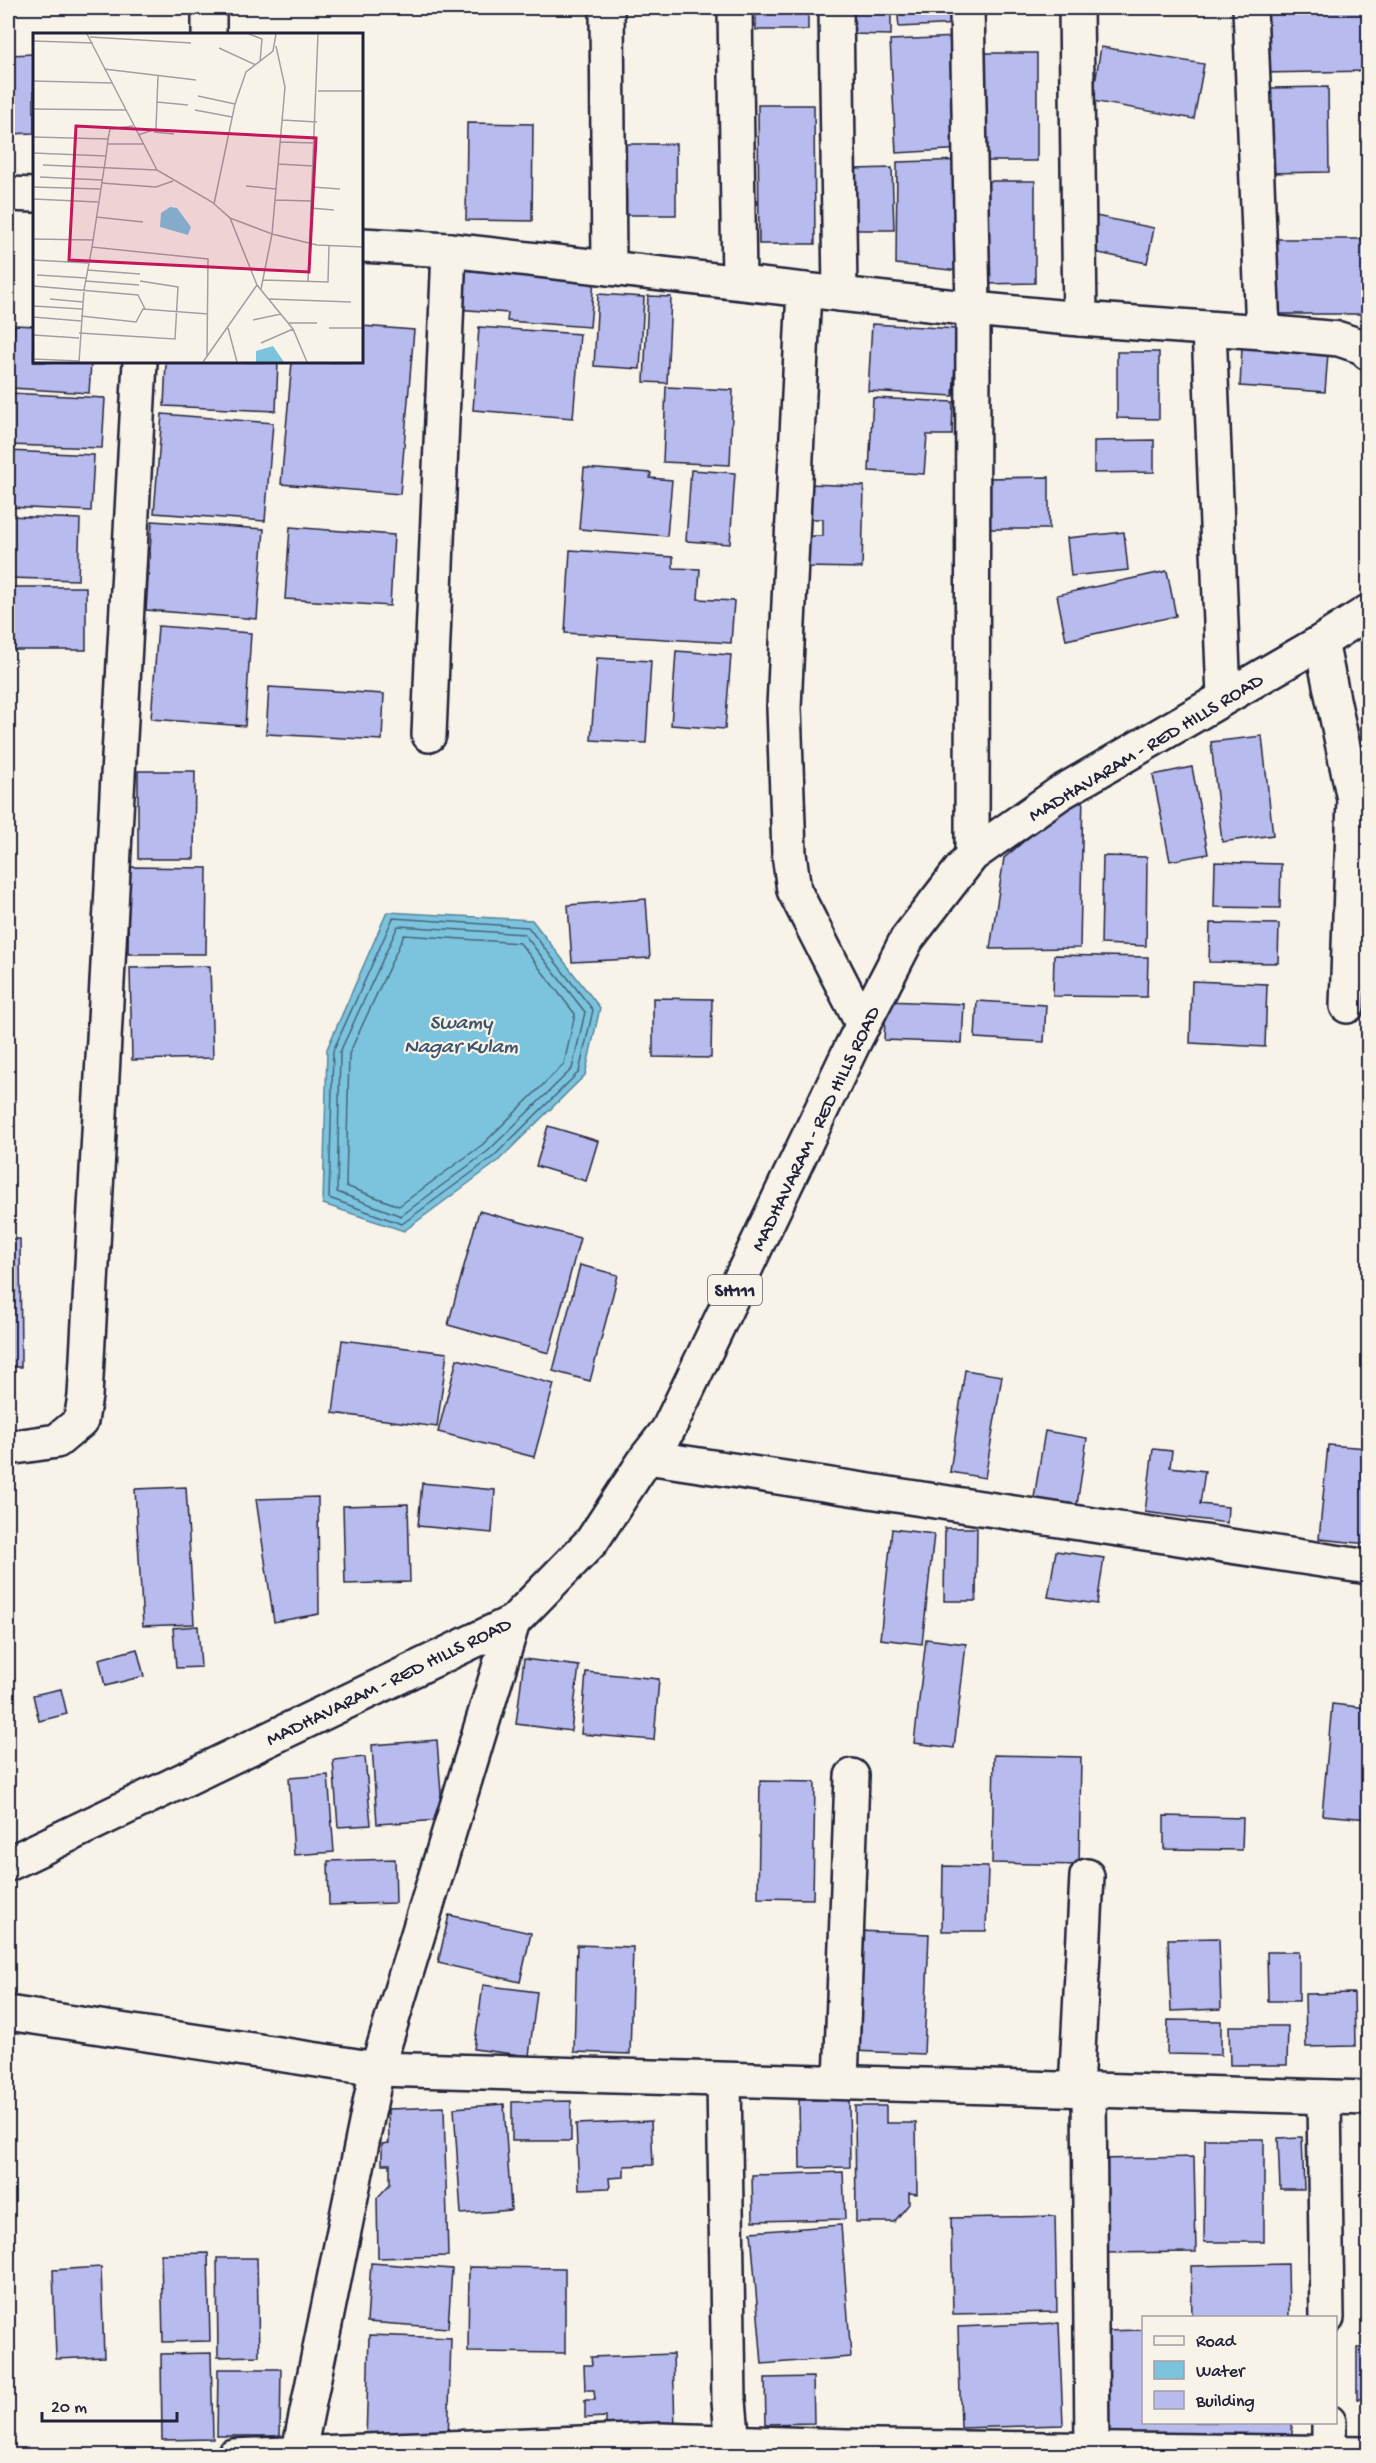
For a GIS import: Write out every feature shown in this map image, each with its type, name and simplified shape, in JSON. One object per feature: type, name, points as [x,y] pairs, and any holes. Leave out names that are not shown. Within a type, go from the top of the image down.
[{"type":"street","points":[[209,8],[209,33]]},
{"type":"street","points":[[607,8],[609,268]]},
{"type":"street","points":[[735,8],[739,282]]},
{"type":"street","points":[[836,8],[840,294]]},
{"type":"street","points":[[967,8],[974,309],[972,855]]},
{"type":"street","points":[[1077,8],[1080,319]]},
{"type":"street","points":[[1250,8],[1263,332]]},
{"type":"street","points":[[8,194],[33,195]]},
{"type":"street","points":[[363,245],[449,250],[974,309],[1339,339],[1366,348],[1368,353]]},
{"type":"street","points":[[429,735],[449,250]]},
{"type":"street","points":[[804,290],[784,707],[789,854],[794,890],[863,1025]]},
{"type":"street","points":[[1209,329],[1224,696]]},
{"type":"street","points":[[8,1448],[57,1441],[81,1421],[85,1396],[140,363]]},
{"type":"street","name":"MADHAVARAM - RED HILLS ROAD","points":[[8,1864],[513,1622],[592,1541],[647,1457],[669,1430],[863,1025],[907,939],[972,855],[1060,793],[1224,696],[1321,642],[1368,612]]},
{"type":"street","points":[[1321,642],[1361,804],[1347,1006]]},
{"type":"street","points":[[647,1457],[1368,1567]]},
{"type":"street","points":[[298,2455],[377,2069],[513,1622]]},
{"type":"street","points":[[841,2082],[852,1776]]},
{"type":"street","points":[[1087,1876],[1083,2090],[1092,2450]]},
{"type":"street","points":[[8,2013],[377,2069],[1368,2098]]},
{"type":"street","points":[[724,2079],[729,2401],[733,2444]]},
{"type":"street","points":[[1324,2097],[1327,2316]]},
{"type":"street","points":[[233,2456],[660,2448],[733,2444],[877,2451],[1092,2450],[1329,2438],[1368,2453]]},
{"type":"water","name":"Swamy Nagar Kulam","points":[[387,912],[532,920],[600,1008],[585,1075],[497,1162],[404,1231],[323,1204],[327,1049]]},
{"type":"building","points":[[756,8],[808,8],[808,30],[756,30]]},
{"type":"building","points":[[851,8],[891,8],[891,35],[850,34]]},
{"type":"building","points":[[897,8],[959,8],[960,24],[899,27]]},
{"type":"building","points":[[1259,8],[1368,8],[1368,71],[1259,73]]},
{"type":"building","points":[[959,37],[965,149],[896,153],[890,40]]},
{"type":"building","points":[[1101,47],[1204,64],[1194,119],[1092,101]]},
{"type":"building","points":[[980,53],[1037,53],[1037,161],[981,161]]},
{"type":"building","points":[[33,54],[33,133],[8,134],[8,55]]},
{"type":"building","points":[[1328,87],[1329,172],[1269,173],[1269,88]]},
{"type":"building","points":[[758,105],[814,105],[815,244],[759,244]]},
{"type":"building","points":[[467,123],[533,124],[532,221],[466,220]]},
{"type":"building","points":[[621,144],[676,144],[676,215],[621,215]]},
{"type":"building","points":[[968,160],[968,272],[896,264],[897,162]]},
{"type":"building","points":[[892,168],[894,230],[854,230],[853,169]]},
{"type":"building","points":[[979,181],[1035,181],[1035,283],[980,284]]},
{"type":"building","points":[[1091,215],[1154,228],[1147,263],[1084,250]]},
{"type":"building","points":[[1270,239],[1368,239],[1368,314],[1271,314]]},
{"type":"building","points":[[459,270],[594,279],[590,327],[507,321],[508,313],[456,309]]},
{"type":"building","points":[[598,294],[644,297],[640,369],[594,366]]},
{"type":"building","points":[[648,296],[671,297],[667,383],[644,382]]},
{"type":"building","points":[[872,324],[957,329],[953,396],[868,391]]},
{"type":"building","points":[[15,325],[33,326],[33,363],[91,363],[89,393],[12,388]]},
{"type":"building","points":[[363,326],[414,330],[400,494],[281,484],[292,363],[363,363]]},
{"type":"building","points":[[479,327],[580,334],[573,418],[473,410]]},
{"type":"building","points":[[1242,347],[1328,353],[1325,392],[1240,386]]},
{"type":"building","points":[[1117,352],[1159,352],[1159,419],[1117,418]]},
{"type":"building","points":[[166,363],[278,363],[276,411],[164,406]]},
{"type":"building","points":[[666,387],[733,390],[730,465],[663,462]]},
{"type":"building","points":[[8,393],[105,398],[102,448],[8,445]]},
{"type":"building","points":[[873,398],[953,402],[952,435],[927,435],[924,474],[869,471]]},
{"type":"building","points":[[162,414],[273,423],[265,521],[154,513]]},
{"type":"building","points":[[1154,440],[1154,472],[1094,473],[1094,441]]},
{"type":"building","points":[[8,451],[94,455],[91,511],[8,507]]},
{"type":"building","points":[[584,468],[651,473],[650,478],[672,480],[667,536],[579,529]]},
{"type":"building","points":[[691,470],[735,473],[730,544],[686,541]]},
{"type":"building","points":[[1049,477],[1049,529],[986,529],[985,478]]},
{"type":"building","points":[[808,484],[864,486],[862,568],[805,567],[807,536],[823,536],[823,519],[807,519]]},
{"type":"building","points":[[8,516],[80,519],[78,580],[8,578]]},
{"type":"building","points":[[152,521],[264,529],[257,619],[146,610]]},
{"type":"building","points":[[290,527],[394,535],[390,606],[285,599]]},
{"type":"building","points":[[1124,532],[1128,570],[1071,576],[1067,538]]},
{"type":"building","points":[[570,550],[673,557],[673,568],[700,569],[698,599],[734,601],[731,643],[565,633]]},
{"type":"building","points":[[1167,571],[1176,616],[1066,640],[1057,595]]},
{"type":"building","points":[[8,587],[86,587],[86,650],[8,650]]},
{"type":"building","points":[[158,626],[251,633],[245,726],[151,719]]},
{"type":"building","points":[[676,651],[731,655],[725,729],[671,725]]},
{"type":"building","points":[[597,658],[651,661],[646,743],[591,740]]},
{"type":"building","points":[[269,687],[384,694],[382,740],[266,734]]},
{"type":"building","points":[[1262,736],[1273,835],[1222,842],[1211,742]]},
{"type":"building","points":[[1192,767],[1208,854],[1170,861],[1153,775]]},
{"type":"building","points":[[138,771],[195,771],[194,859],[138,859]]},
{"type":"building","points":[[1083,791],[1080,948],[990,949],[1004,858]]},
{"type":"building","points":[[1103,856],[1147,857],[1146,946],[1101,944]]},
{"type":"building","points":[[1215,862],[1281,864],[1280,908],[1214,907]]},
{"type":"building","points":[[129,867],[207,868],[206,954],[128,954]]},
{"type":"building","points":[[646,899],[650,958],[572,962],[568,905]]},
{"type":"building","points":[[1210,923],[1279,924],[1278,963],[1209,962]]},
{"type":"building","points":[[1054,955],[1148,957],[1147,997],[1053,996]]},
{"type":"building","points":[[210,966],[213,1058],[132,1060],[130,968]]},
{"type":"building","points":[[1192,981],[1267,984],[1265,1047],[1190,1043]]},
{"type":"building","points":[[653,998],[712,999],[711,1058],[653,1057]]},
{"type":"building","points":[[886,1001],[964,1004],[962,1043],[884,1040]]},
{"type":"building","points":[[977,1001],[1046,1005],[1044,1042],[975,1038]]},
{"type":"building","points":[[548,1126],[598,1141],[586,1181],[536,1166]]},
{"type":"building","points":[[479,1211],[580,1238],[549,1353],[448,1325]]},
{"type":"building","points":[[8,1239],[20,1239],[21,1367],[8,1367]]},
{"type":"building","points":[[580,1265],[618,1275],[590,1381],[553,1371]]},
{"type":"building","points":[[342,1340],[447,1353],[437,1427],[333,1413]]},
{"type":"building","points":[[457,1359],[554,1384],[534,1457],[438,1432]]},
{"type":"building","points":[[965,1370],[1002,1376],[985,1478],[950,1472]]},
{"type":"building","points":[[1045,1431],[1087,1438],[1077,1505],[1034,1498]]},
{"type":"building","points":[[1328,1445],[1368,1448],[1368,1544],[1319,1539]]},
{"type":"building","points":[[1153,1449],[1172,1451],[1170,1467],[1205,1471],[1200,1504],[1228,1507],[1227,1523],[1145,1512]]},
{"type":"building","points":[[422,1483],[495,1490],[492,1533],[418,1526]]},
{"type":"building","points":[[186,1487],[194,1624],[143,1626],[135,1489]]},
{"type":"building","points":[[318,1497],[319,1614],[274,1622],[256,1499]]},
{"type":"building","points":[[408,1504],[410,1582],[345,1584],[343,1506]]},
{"type":"building","points":[[945,1528],[977,1528],[976,1601],[944,1601]]},
{"type":"building","points":[[892,1529],[934,1534],[922,1644],[880,1639]]},
{"type":"building","points":[[1056,1551],[1104,1558],[1097,1604],[1048,1597]]},
{"type":"building","points":[[198,1626],[201,1667],[176,1668],[173,1628]]},
{"type":"building","points":[[926,1639],[966,1644],[954,1748],[914,1743]]},
{"type":"building","points":[[137,1649],[144,1676],[105,1686],[99,1659]]},
{"type":"building","points":[[524,1659],[579,1666],[571,1731],[516,1724]]},
{"type":"building","points":[[586,1672],[659,1679],[654,1740],[581,1734]]},
{"type":"building","points":[[61,1689],[67,1714],[39,1721],[33,1695]]},
{"type":"building","points":[[1332,1704],[1368,1708],[1368,1819],[1322,1815]]},
{"type":"building","points":[[437,1740],[443,1820],[377,1824],[372,1745]]},
{"type":"building","points":[[994,1755],[1081,1757],[1079,1865],[992,1863]]},
{"type":"building","points":[[365,1757],[371,1825],[338,1827],[333,1760]]},
{"type":"building","points":[[328,1775],[334,1852],[294,1855],[289,1778]]},
{"type":"building","points":[[760,1781],[815,1782],[813,1899],[758,1898]]},
{"type":"building","points":[[1164,1816],[1243,1818],[1242,1850],[1164,1849]]},
{"type":"building","points":[[395,1859],[396,1903],[329,1905],[328,1861]]},
{"type":"building","points":[[943,1866],[988,1867],[986,1931],[942,1931]]},
{"type":"building","points":[[449,1915],[531,1933],[520,1982],[438,1963]]},
{"type":"building","points":[[858,1931],[929,1934],[924,2054],[853,2051]]},
{"type":"building","points":[[1219,1938],[1221,2009],[1171,2011],[1168,1939]]},
{"type":"building","points":[[577,1945],[633,1947],[630,2054],[574,2052]]},
{"type":"building","points":[[1267,1952],[1299,1952],[1299,2001],[1268,2001]]},
{"type":"building","points":[[483,1985],[537,1992],[529,2056],[474,2049]]},
{"type":"building","points":[[1354,1993],[1355,2046],[1306,2047],[1305,1994]]},
{"type":"building","points":[[1168,2020],[1221,2021],[1221,2055],[1167,2054]]},
{"type":"building","points":[[1229,2026],[1288,2026],[1287,2065],[1230,2065]]},
{"type":"building","points":[[849,2099],[850,2167],[800,2168],[799,2100]]},
{"type":"building","points":[[571,2101],[571,2141],[512,2141],[512,2102]]},
{"type":"building","points":[[504,2104],[511,2210],[461,2214],[454,2108]]},
{"type":"building","points":[[855,2106],[886,2106],[886,2123],[916,2123],[917,2194],[909,2193],[909,2204],[894,2222],[856,2222]]},
{"type":"building","points":[[444,2107],[448,2256],[378,2258],[377,2198],[390,2184],[390,2164],[382,2164],[382,2144],[389,2143],[388,2109]]},
{"type":"building","points":[[651,2121],[653,2165],[624,2166],[624,2177],[609,2178],[610,2188],[579,2189],[576,2124]]},
{"type":"building","points":[[1302,2137],[1304,2189],[1280,2189],[1278,2138]]},
{"type":"building","points":[[1205,2139],[1264,2139],[1264,2242],[1204,2242]]},
{"type":"building","points":[[1194,2157],[1196,2252],[1103,2253],[1101,2159]]},
{"type":"building","points":[[843,2172],[845,2219],[753,2221],[752,2175]]},
{"type":"building","points":[[1055,2216],[1057,2312],[953,2314],[951,2218]]},
{"type":"building","points":[[841,2225],[851,2357],[762,2364],[751,2232]]},
{"type":"building","points":[[208,2253],[210,2341],[163,2342],[161,2254]]},
{"type":"building","points":[[217,2258],[257,2258],[259,2356],[218,2357]]},
{"type":"building","points":[[371,2263],[452,2269],[448,2328],[367,2322]]},
{"type":"building","points":[[1288,2264],[1289,2316],[1192,2316],[1191,2266]]},
{"type":"building","points":[[101,2267],[104,2357],[56,2359],[53,2270]]},
{"type":"building","points":[[469,2267],[565,2268],[565,2353],[468,2352]]},
{"type":"building","points":[[1059,2323],[1063,2425],[961,2428],[958,2327]]},
{"type":"building","points":[[1142,2330],[1142,2424],[1292,2424],[1292,2437],[1102,2441],[1100,2331]]},
{"type":"building","points":[[369,2335],[451,2338],[448,2444],[366,2441]]},
{"type":"building","points":[[1357,2348],[1368,2348],[1368,2399],[1357,2399]]},
{"type":"building","points":[[211,2353],[213,2439],[162,2440],[161,2354]]},
{"type":"building","points":[[673,2354],[675,2430],[606,2432],[606,2417],[585,2418],[585,2400],[595,2400],[594,2390],[585,2390],[584,2365],[592,2365],[591,2357]]},
{"type":"building","points":[[218,2369],[281,2369],[280,2436],[217,2436]]},
{"type":"building","points":[[813,2377],[814,2423],[766,2424],[765,2378]]}]
